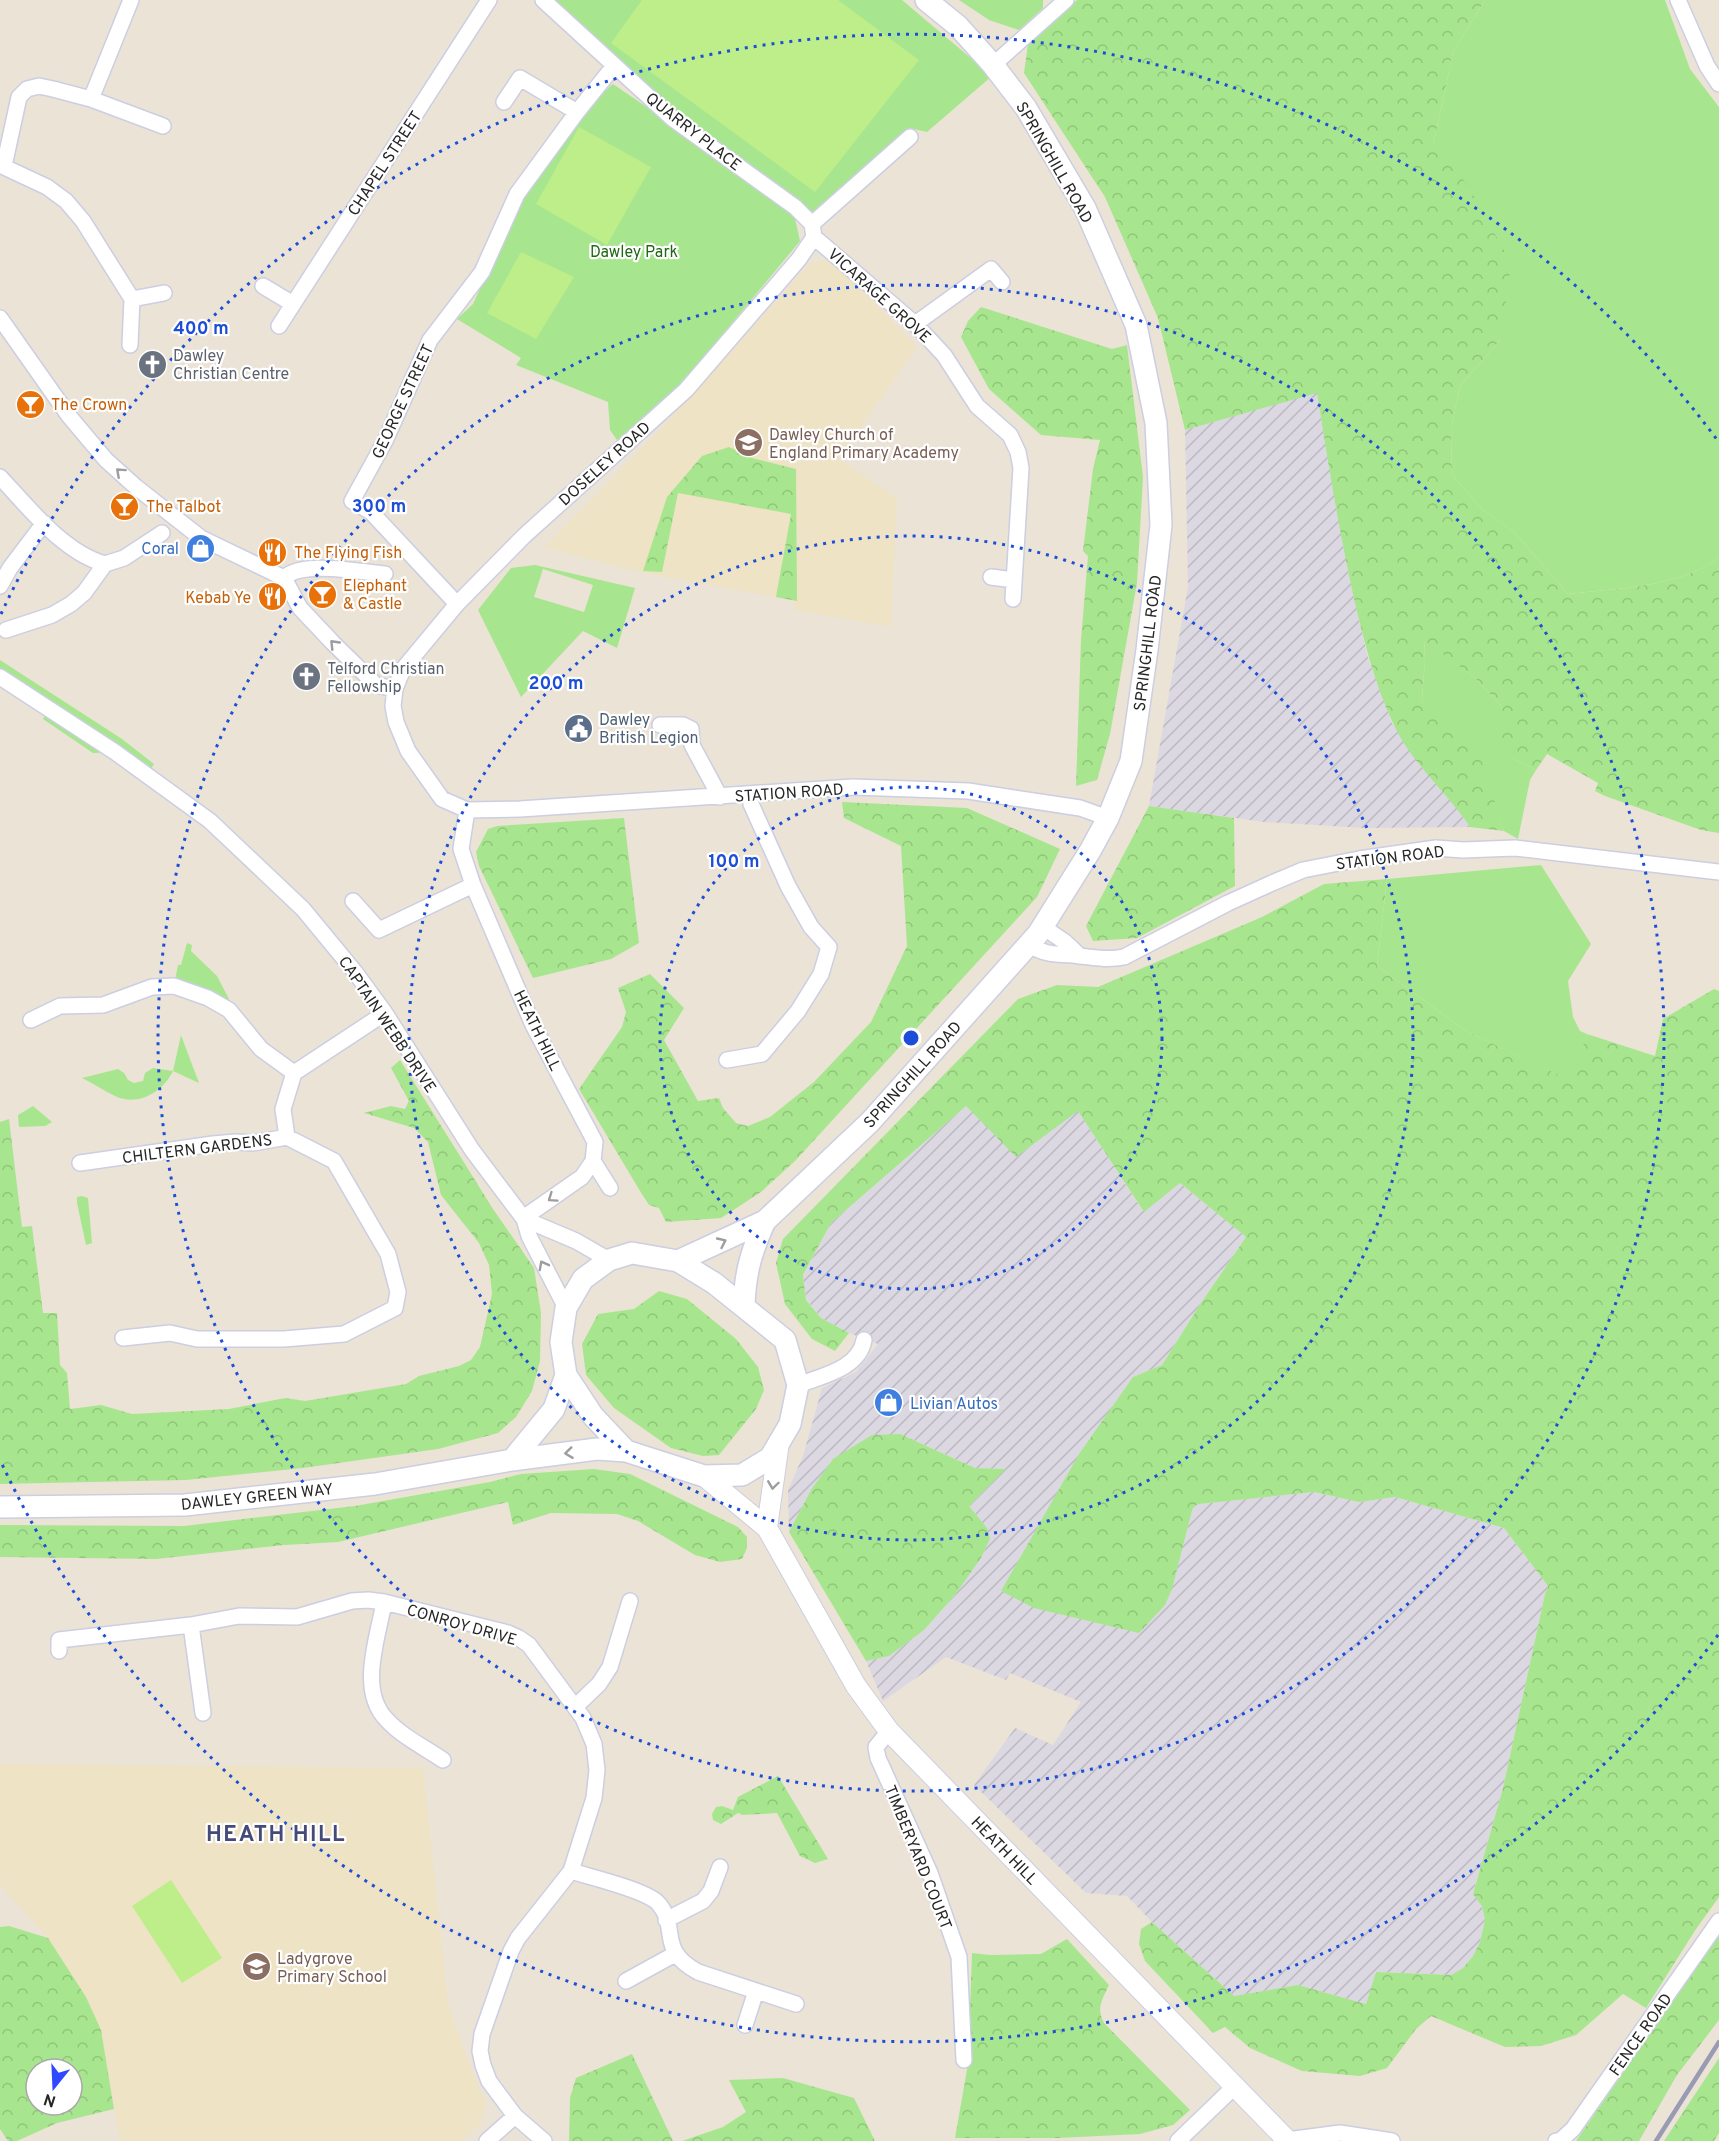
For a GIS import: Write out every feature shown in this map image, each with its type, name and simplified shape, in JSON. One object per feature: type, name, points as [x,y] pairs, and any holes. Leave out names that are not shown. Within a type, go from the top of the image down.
[{"type":"main road","name":"SPRINGHILL ROAD","points":[[678,1261],[765,1221],[870,1122],[1043,927],[1108,818],[1131,761],[1147,650],[1161,525],[1156,423],[1136,325],[1085,208],[1026,108],[993,65],[958,26],[926,0]]},
{"type":"main road","name":"SPRINGHILL ROAD","points":[[744,1306],[744,1282],[748,1262],[765,1221]]},
{"type":"main road","points":[[632,1253],[678,1261],[714,1283],[785,1340],[798,1385],[790,1424],[770,1458],[742,1475],[704,1476],[626,1451],[593,1416],[566,1375],[561,1342],[566,1308],[583,1279],[609,1260],[632,1253]]},
{"type":"main road","points":[[512,1460],[554,1409],[566,1375]]},
{"type":"main road","name":"DAWLEY GREEN WAY","points":[[0,1507],[185,1505],[375,1484],[512,1460],[597,1449],[626,1451]]},
{"type":"street","points":[[91,99],[131,0]]},
{"type":"street","name":"CHAPEL STREET","points":[[279,326],[489,0]]},
{"type":"street","name":"QUARRY PLACE","points":[[543,0],[673,119],[795,207],[813,230]]},
{"type":"street","points":[[993,65],[1066,0]]},
{"type":"street","points":[[1678,0],[1707,66],[1719,84]]},
{"type":"street","name":"GEORGE STREET","points":[[457,604],[371,512],[352,501],[385,441],[430,340],[483,272],[517,194],[614,66]]},
{"type":"street","points":[[504,102],[520,78],[577,112]]},
{"type":"street","points":[[130,345],[132,299],[84,221],[66,201],[47,187],[2,166],[20,97],[27,89],[39,86],[91,99],[163,126]]},
{"type":"street","name":"DOSELEY ROAD","points":[[395,689],[403,669],[457,604],[524,536],[686,390],[785,276],[813,230],[910,137]]},
{"type":"street","name":"VICARAGE GROVE","points":[[813,230],[915,324],[944,355],[977,406],[1010,435],[1018,453],[1021,468],[1013,599]]},
{"type":"street","points":[[915,324],[991,269],[1002,282]]},
{"type":"street","points":[[263,286],[293,304]]},
{"type":"street","points":[[132,299],[164,293]]},
{"type":"street","points":[[0,318],[69,416],[136,487],[201,538],[284,578],[300,608],[376,685],[395,689],[393,706],[396,723],[408,751],[442,799],[466,810]]},
{"type":"street","points":[[0,477],[44,523],[83,557],[105,564],[124,558],[162,533]]},
{"type":"street","points":[[0,586],[10,568],[44,523]]},
{"type":"street","points":[[6,630],[52,615],[71,604],[84,593],[105,564]]},
{"type":"street","points":[[284,578],[289,573],[314,568],[385,574]]},
{"type":"street","points":[[991,577],[1014,580]]},
{"type":"street","name":"CAPTAIN WEBB DRIVE","points":[[0,677],[115,752],[210,821],[303,909],[355,972],[385,1013],[472,1150],[524,1219],[529,1236],[566,1308]]},
{"type":"street","points":[[660,725],[683,725],[691,729],[692,745],[720,797]]},
{"type":"street","name":"STATION ROAD","points":[[466,810],[520,809],[853,787],[968,791],[1080,808],[1108,818]]},
{"type":"street","points":[[727,1060],[762,1054],[798,1011],[821,974],[829,947],[811,927],[788,886],[751,804],[750,795]]},
{"type":"street","name":"HEATH HILL","points":[[466,810],[461,849],[473,885],[533,1025],[595,1142],[593,1161]]},
{"type":"street","name":"STATION ROAD","points":[[1029,945],[1050,955],[1080,956],[1090,959],[1124,957],[1228,903],[1303,870],[1422,850],[1522,848],[1719,872]]},
{"type":"street","points":[[353,901],[379,930],[473,885]]},
{"type":"street","points":[[1043,927],[1080,956]]},
{"type":"street","points":[[31,1020],[60,1006],[103,1005],[152,987],[174,986],[208,998],[229,1010],[261,1049],[294,1073]]},
{"type":"street","points":[[287,1137],[283,1109],[294,1073],[385,1013]]},
{"type":"street","name":"CHILTERN GARDENS","points":[[80,1163],[287,1137],[334,1161],[388,1254],[398,1292],[395,1308],[344,1334],[284,1339],[197,1339],[170,1333],[123,1338]]},
{"type":"street","points":[[609,1260],[576,1241],[524,1219],[582,1177],[593,1161],[610,1188]]},
{"type":"street","points":[[798,1385],[842,1368],[862,1350],[864,1340]]},
{"type":"street","points":[[767,1528],[779,1442]]},
{"type":"street","name":"HEATH HILL","points":[[704,1476],[767,1528],[856,1686],[889,1731],[1287,2140]]},
{"type":"street","name":"CONROY DRIVE","points":[[60,1651],[59,1640],[191,1625],[239,1616],[297,1617],[352,1601],[368,1600],[384,1602],[519,1638],[528,1645],[575,1707],[589,1730],[594,1744],[597,1770],[594,1798],[571,1871],[518,1938],[511,1951],[482,2034],[480,2051],[489,2081],[515,2115],[544,2141]]},
{"type":"street","points":[[575,1707],[598,1684],[610,1667],[630,1601]]},
{"type":"street","points":[[384,1602],[371,1672],[370,1684],[373,1697],[378,1709],[387,1720],[443,1760]]},
{"type":"street","points":[[191,1625],[203,1713]]},
{"type":"street","name":"TIMBERYARD COURT","points":[[889,1731],[876,1747],[878,1758],[930,1873],[958,1957],[964,2060]]},
{"type":"street","points":[[666,1920],[708,1896],[720,1867]]},
{"type":"street","points":[[571,1871],[650,1896],[663,1911],[671,1947],[681,1962],[698,1972],[796,2004]]},
{"type":"street","name":"FENCE ROAD","points":[[1556,2141],[1561,2140],[1573,2130],[1719,1921]]},
{"type":"street","points":[[626,1981],[675,1954]]},
{"type":"street","points":[[745,2025],[756,1991]]},
{"type":"street","points":[[1178,2141],[1234,2087]]},
{"type":"street","points":[[487,2141],[515,2115]]},
{"type":"street","points":[[1287,2140],[1340,2133],[1392,2141]]},
{"type":"shaded area","name":"Dawley Church of England Primary Academy","points":[[831,258],[917,347],[838,459],[897,498],[891,627],[795,610],[796,601],[634,571],[545,547],[663,427],[811,263]]},
{"type":"shaded area","points":[[1317,392],[1347,567],[1368,658],[1392,723],[1419,764],[1470,827],[1364,828],[1264,822],[1149,806],[1188,587],[1185,430]]},
{"type":"shaded area","points":[[966,1106],[1078,1111],[1143,1211],[1180,1183],[1246,1237],[1162,1365],[1133,1377],[1180,1558],[1193,1507],[1199,1504],[1314,1492],[1359,1502],[1395,1497],[1504,1528],[1548,1586],[1503,1788],[1473,1893],[1482,1906],[1485,1920],[1480,1942],[1473,1956],[1463,1968],[1451,1975],[1376,1972],[1366,2004],[1298,1985],[1234,1996],[1152,1922],[1127,1896],[1086,1893],[974,1785],[1015,1728],[1053,1745],[1081,1702],[1010,1673],[1006,1680],[946,1657],[883,1701],[866,1661],[889,1656],[924,1630],[955,1595],[981,1558],[990,1539],[987,1528],[969,1506],[1005,1469],[975,1468],[900,1434],[811,1490],[789,1532],[788,1490],[803,1456],[822,1388],[856,1372],[878,1344],[849,1333],[821,1318],[806,1299],[803,1276],[831,1223]]},
{"type":"shaded area","name":"Ladygrove Primary School","points":[[0,1764],[423,1768],[448,2004],[470,2067],[486,2104],[480,2125],[461,2141],[120,2141],[101,2030],[48,1938],[0,1885]]},
{"type":"green space","points":[[548,0],[902,0],[992,76],[927,132],[909,128],[813,219],[675,115]]},
{"type":"green space","points":[[642,0],[838,0],[919,60],[815,192],[611,43]]},
{"type":"green space","points":[[959,0],[1043,0],[1043,8],[1019,30],[989,20]]},
{"type":"green space","points":[[1077,0],[1485,0],[1453,52],[1433,146],[1467,184],[1511,263],[1501,339],[1460,386],[1451,429],[1452,475],[1482,509],[1515,533],[1568,594],[1627,588],[1666,581],[1702,568],[1719,558],[1719,833],[1701,830],[1605,796],[1595,791],[1598,783],[1547,754],[1536,770],[1513,759],[1496,733],[1503,708],[1475,678],[1424,640],[1422,700],[1475,741],[1504,831],[1470,827],[1418,763],[1392,721],[1366,646],[1343,548],[1317,393],[1185,430],[1158,318],[1105,197],[1024,73],[1028,44]]},
{"type":"green space","points":[[1485,0],[1665,0],[1690,69],[1719,107],[1719,558],[1702,568],[1666,581],[1568,594],[1515,533],[1482,509],[1452,475],[1451,429],[1460,386],[1501,339],[1433,146],[1453,52]]},
{"type":"green space","name":"Dawley Park","points":[[613,84],[794,214],[800,241],[675,392],[617,440],[610,430],[608,402],[516,365],[521,358],[457,319],[473,304],[523,197],[588,105]]},
{"type":"green space","points":[[579,127],[651,167],[607,245],[536,204]]},
{"type":"green space","points":[[521,252],[574,277],[536,339],[487,313]]},
{"type":"green space","points":[[981,307],[1112,349],[1127,345],[1143,477],[1137,583],[1110,734],[1097,780],[1076,786],[1081,640],[1088,556],[1083,551],[1093,469],[1100,440],[1041,435],[989,389],[961,337],[968,321]]},
{"type":"green space","points":[[729,447],[752,458],[796,469],[797,601],[776,597],[791,514],[678,493],[662,572],[643,571],[667,497],[702,456]]},
{"type":"green space","points":[[535,565],[635,588],[617,648],[583,631],[521,697],[478,610],[511,568]],"holes":[[[543,569],[593,585],[584,612],[534,597]]]},
{"type":"green space","points":[[1424,639],[1475,678],[1503,708],[1513,759],[1536,770],[1530,780],[1518,839],[1504,831],[1492,796],[1422,700]]},
{"type":"green space","points":[[0,660],[122,739],[154,764],[147,775],[115,752],[93,753],[43,719],[49,708],[0,677]]},
{"type":"green space","points":[[842,802],[967,808],[1060,849],[1037,897],[795,1161],[761,1192],[721,1218],[666,1222],[659,1208],[649,1205],[579,1089],[622,1027],[626,1012],[618,988],[650,974],[684,1008],[664,1040],[698,1101],[719,1098],[723,1108],[736,1123],[748,1126],[770,1117],[814,1082],[871,1022],[907,946],[901,846],[844,818]]},
{"type":"green space","points":[[1149,806],[1234,818],[1235,886],[1137,938],[1093,941],[1086,926]]},
{"type":"green space","points":[[624,818],[639,943],[611,959],[533,978],[479,866],[476,852],[488,829],[497,826]]},
{"type":"green space","points":[[1541,865],[1591,944],[1568,981],[1573,1017],[1580,1031],[1587,1034],[1572,1082],[1466,1031],[1377,966],[1387,879]]},
{"type":"green space","points":[[1387,879],[1377,966],[1466,1031],[1571,1081],[1587,1034],[1655,1056],[1663,1019],[1714,989],[1719,991],[1719,1897],[1646,2008],[1623,1994],[1576,2035],[1541,2046],[1505,2047],[1431,2016],[1416,2029],[1387,2068],[1360,2076],[1302,2071],[1250,2048],[1225,2027],[1213,2033],[1145,1961],[1139,1944],[1141,1929],[1152,1922],[1234,1996],[1298,1985],[1366,2004],[1376,1972],[1451,1975],[1463,1968],[1473,1956],[1480,1942],[1485,1920],[1482,1906],[1473,1894],[1503,1788],[1548,1586],[1504,1528],[1395,1497],[1359,1502],[1314,1492],[1199,1504],[1193,1507],[1172,1589],[1165,1605],[1139,1633],[1034,1608],[1001,1591],[1079,1454],[1133,1377],[1162,1365],[1246,1237],[1180,1183],[1144,1212],[1078,1111],[1016,1157],[966,1106],[831,1223],[803,1275],[806,1300],[821,1318],[849,1333],[835,1351],[812,1339],[785,1304],[776,1263],[783,1239],[1018,999],[1057,985],[1098,987],[1262,917],[1324,884]]},
{"type":"green space","points":[[187,943],[192,945],[191,951],[217,976],[229,999],[223,1007],[174,986],[178,965],[181,965]]},
{"type":"green space","points":[[181,1035],[199,1083],[173,1071]]},
{"type":"green space","points":[[400,1060],[493,1209],[534,1268],[541,1313],[540,1361],[532,1391],[516,1417],[498,1433],[438,1449],[303,1468],[186,1480],[0,1484],[0,1122],[9,1119],[22,1227],[32,1226],[43,1313],[57,1313],[60,1365],[67,1373],[70,1409],[101,1405],[132,1414],[229,1409],[285,1398],[305,1401],[406,1384],[419,1376],[459,1366],[471,1360],[480,1347],[492,1294],[489,1265],[479,1243],[441,1195],[428,1142],[414,1128],[364,1113],[391,1106],[405,1109],[409,1101],[391,1068]]},
{"type":"green space","points":[[153,1068],[173,1071],[169,1079],[149,1096],[132,1100],[115,1096],[82,1078],[118,1069],[134,1083],[143,1081],[145,1073]]},
{"type":"green space","points":[[33,1106],[52,1122],[45,1126],[19,1127],[18,1115]]},
{"type":"green space","points":[[77,1197],[88,1198],[92,1243],[86,1245],[77,1203]]},
{"type":"green space","points":[[659,1291],[687,1299],[736,1339],[758,1367],[764,1390],[756,1409],[719,1455],[703,1456],[671,1448],[614,1408],[586,1375],[582,1344],[598,1314],[634,1309]]},
{"type":"green space","points":[[900,1434],[975,1468],[1006,1469],[969,1506],[987,1528],[990,1539],[981,1558],[955,1595],[924,1630],[889,1656],[866,1661],[789,1532],[811,1490],[833,1459],[872,1435]]},
{"type":"green space","points":[[594,1469],[630,1474],[738,1527],[747,1537],[747,1548],[742,1559],[720,1562],[695,1555],[638,1521],[617,1514],[551,1513],[513,1525],[508,1502],[338,1542],[284,1545],[156,1559],[0,1557],[0,1525],[184,1526],[355,1506],[490,1482],[521,1474]]},
{"type":"green space","points":[[778,1776],[828,1859],[815,1863],[800,1856],[777,1813],[743,1815],[738,1813],[721,1824],[713,1820],[712,1814],[716,1807],[722,1806],[733,1810],[738,1797]]},
{"type":"green space","points":[[171,1880],[222,1958],[182,1983],[132,1906]]},
{"type":"green space","points":[[9,1926],[48,1938],[86,1997],[101,2030],[114,2109],[84,2116],[84,2057],[24,2057],[24,2117],[81,2117],[57,2123],[17,2141],[8,2141],[0,2129],[0,1927]]},
{"type":"green space","points":[[1719,1934],[1719,2020],[1677,2075],[1639,2141],[1576,2141]]},
{"type":"green space","points":[[1067,1939],[1109,1985],[1100,2008],[1104,2023],[1190,2110],[1173,2125],[1140,2134],[1058,2138],[955,2138],[968,2064],[972,1953],[1041,1954]]},
{"type":"green space","points":[[632,2054],[673,2141],[569,2141],[570,2098],[576,2078]]},
{"type":"green space","points":[[1719,2058],[1719,2133],[1714,2141],[1664,2141]]},
{"type":"green space","points":[[783,2078],[854,2098],[875,2141],[682,2141],[723,2127],[746,2112],[729,2080]]},
{"type":"railway","points":[[1656,2141],[1719,2042]]},
{"type":"place","name":"Dawley Christian Centre","points":[[152,364]]},
{"type":"place","name":"The Crown","points":[[30,404]]},
{"type":"place","name":"Dawley Church of England Primary Academy","points":[[748,443]]},
{"type":"place","name":"The Talbot","points":[[125,506]]},
{"type":"place","name":"Coral","points":[[200,548]]},
{"type":"place","name":"The Flying Fish","points":[[273,552]]},
{"type":"place","name":"Elephant & Castle","points":[[322,594]]},
{"type":"place","name":"Kebab Ye","points":[[272,597]]},
{"type":"place","name":"Telford Christian Fellowship","points":[[306,677]]},
{"type":"place","name":"Dawley British Legion","points":[[578,728]]},
{"type":"place","name":"Livian Autos","points":[[889,1403]]},
{"type":"place","name":"Ladygrove Primary School","points":[[256,1967]]},
{"type":"district","name":"HEATH HILL","points":[[276,1833]]}]
